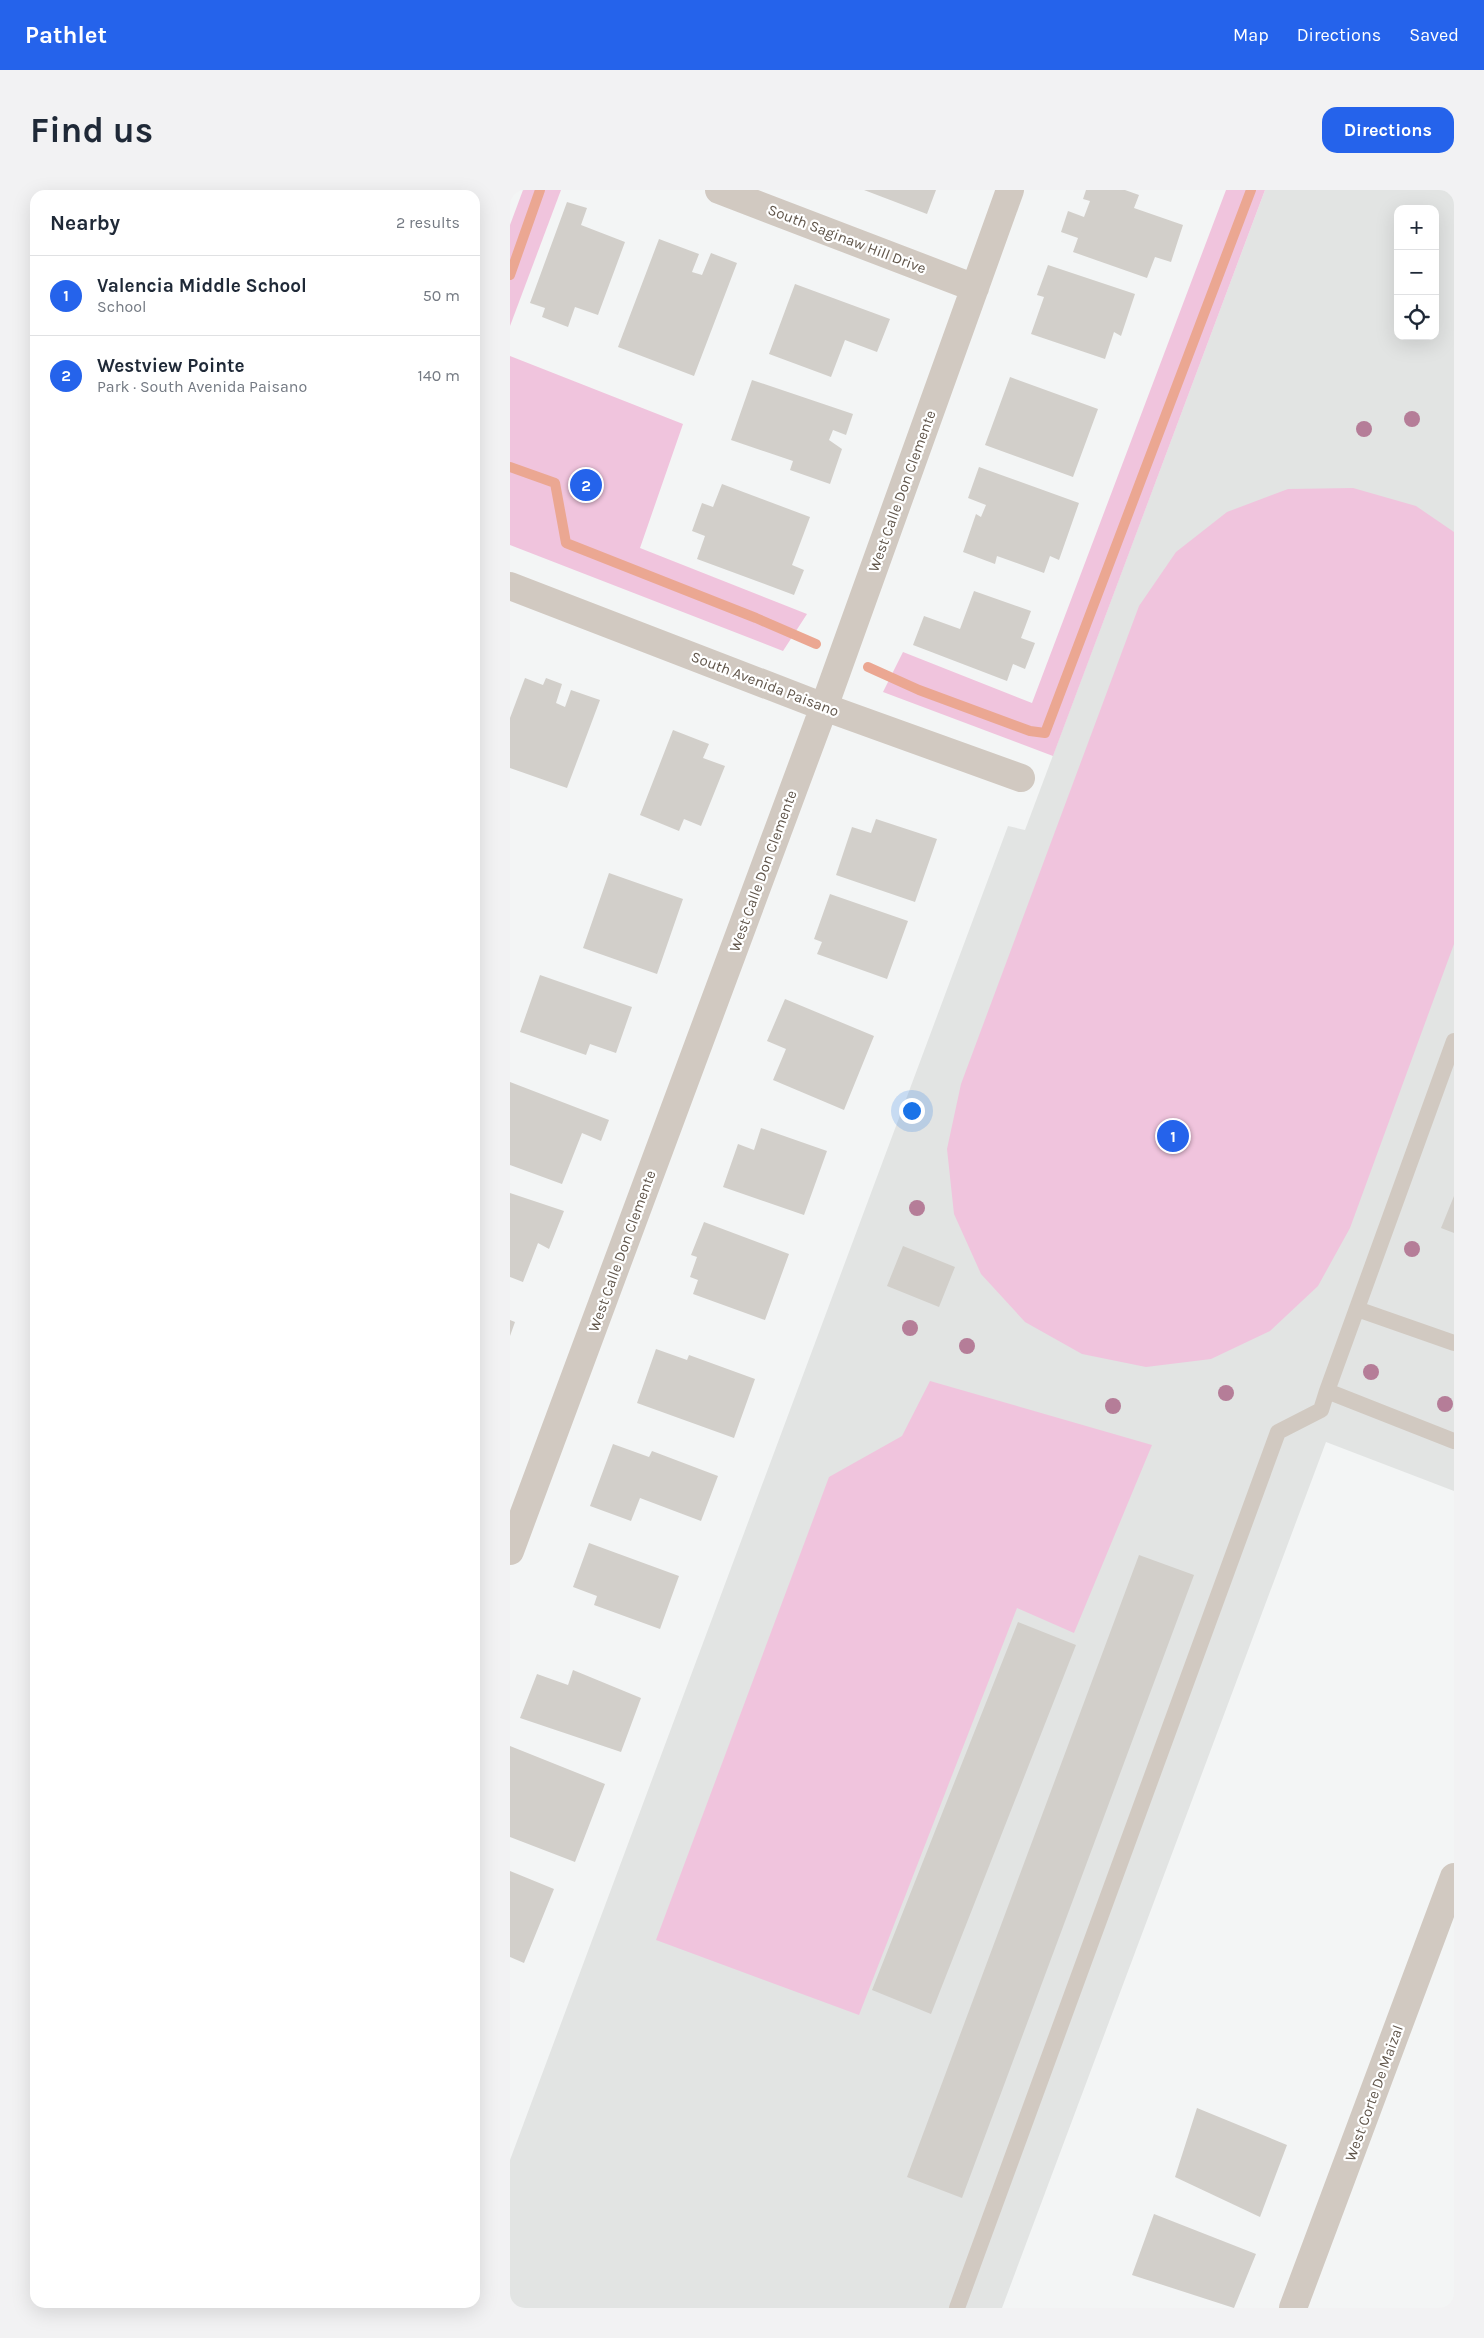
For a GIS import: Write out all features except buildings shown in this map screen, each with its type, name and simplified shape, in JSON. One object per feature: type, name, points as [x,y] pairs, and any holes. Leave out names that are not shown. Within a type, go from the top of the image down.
[{"type":"street","name":"South Saginaw Hill Drive","points":[[719,190],[974,288]]},
{"type":"street","name":"West Calle Don Clemente","points":[[510,1551],[824,707],[1010,190]]},
{"type":"street","name":"South Avenida Paisano","points":[[510,586],[824,707],[1021,778]]},
{"type":"street","name":"West Corte De Maizal","points":[[1293,2308],[1454,1877]]},
{"type":"lane","points":[[958,2308],[1278,1432],[1320,1410],[1454,1041]]},
{"type":"lane","points":[[1357,1309],[1454,1344]]},
{"type":"lane","points":[[1327,1391],[1454,1441]]},
{"type":"shaded area","points":[[523,190],[561,190],[510,326],[510,225]]},
{"type":"shaded area","points":[[1226,190],[1265,190],[1053,756],[883,692],[903,652],[1032,703]]},
{"type":"shaded area","points":[[1265,190],[1454,190],[1454,1491],[1326,1442],[1002,2308],[510,2308],[510,2160],[1008,826],[1025,830]]},
{"type":"shaded area","points":[[510,356],[683,424],[640,548],[807,614],[783,651],[510,545]]},
{"type":"shaded area","points":[[1353,488],[1416,506],[1454,532],[1454,944],[1350,1228],[1318,1286],[1270,1331],[1211,1359],[1146,1367],[1082,1354],[1025,1322],[981,1274],[954,1214],[947,1149],[961,1084],[1139,606],[1176,552],[1227,512],[1288,489]]},
{"type":"shaded area","points":[[930,1381],[1152,1445],[1074,1633],[1017,1608],[859,2015],[656,1940],[829,1477],[902,1436]]},
{"type":"waterway","points":[[510,275],[540,190]]},
{"type":"waterway","points":[[868,667],[919,690],[1030,731],[1045,733],[1251,190]]},
{"type":"waterway","points":[[510,467],[555,483],[566,543],[756,618],[816,644]]},
{"type":"place","name":"Westview Pointe","points":[[586,485]]},
{"type":"place","name":"Valencia Middle School","points":[[1173,1136]]}]
